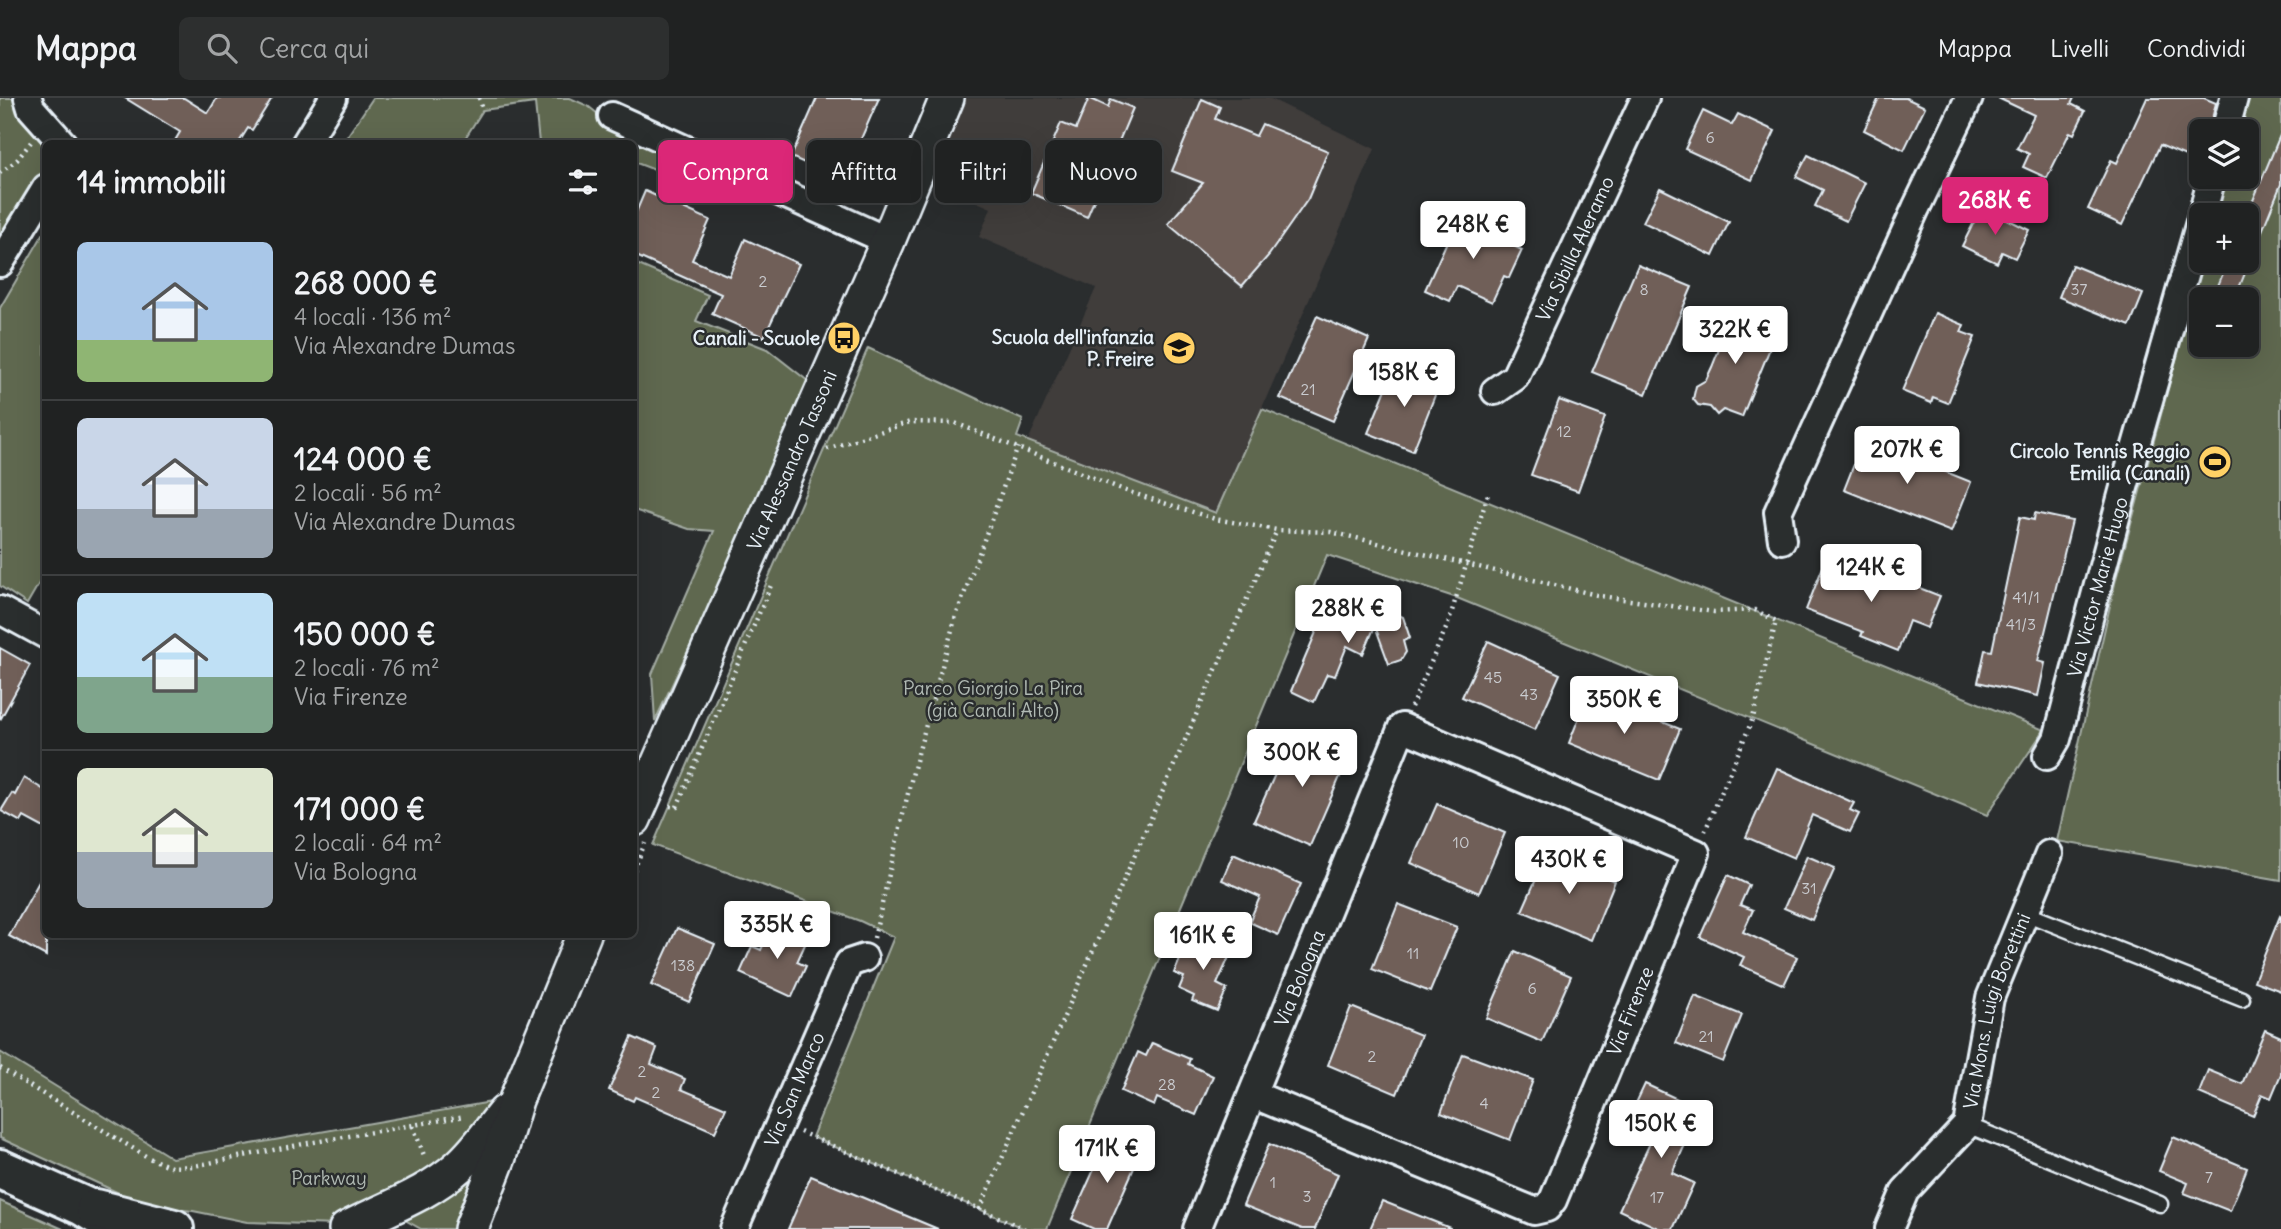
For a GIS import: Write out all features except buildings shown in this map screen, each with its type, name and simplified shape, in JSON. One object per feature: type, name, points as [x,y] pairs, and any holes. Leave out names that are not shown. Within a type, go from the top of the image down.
[{"type":"main road","points":[[0,1169],[83,1206],[121,1229]]},
{"type":"main road","points":[[83,1206],[174,1229]]},
{"type":"street","points":[[28,98],[31,108],[60,140]]},
{"type":"street","points":[[307,140],[333,98]]},
{"type":"street","name":"Via Alessandro Tassoni","points":[[637,812],[888,242],[947,98]]},
{"type":"street","name":"Via Sibilla Aleramo","points":[[1495,391],[1515,377],[1646,98]]},
{"type":"street","points":[[1782,540],[1778,512],[1969,98]]},
{"type":"street","points":[[2228,119],[2234,98]]},
{"type":"street","points":[[611,116],[888,242]]},
{"type":"street","points":[[0,263],[42,195]]},
{"type":"street","name":"Via Victor Marie Hugo","points":[[2047,756],[2057,739],[2123,491],[2189,260]]},
{"type":"street","points":[[0,610],[42,633]]},
{"type":"street","points":[[1402,727],[1696,853]]},
{"type":"street","name":"Via Bologna","points":[[1197,1229],[1402,727]]},
{"type":"street","name":"Via Firenze","points":[[1252,1094],[1534,1211],[1547,1209],[1696,853]]},
{"type":"street","name":"Via Mons. Luigi Borettini","points":[[1889,1229],[1905,1191],[1967,1125],[1990,998],[2049,854]]},
{"type":"street","points":[[471,1229],[499,1157],[516,1100],[582,938]]},
{"type":"street","name":"Via San Marco","points":[[734,1229],[849,963],[864,958]]},
{"type":"street","points":[[346,1229],[420,1194],[439,1181],[475,1151],[516,1100]]},
{"type":"lane","points":[[2025,914],[2242,999]]},
{"type":"lane","points":[[1967,1125],[2160,1204]]},
{"type":"path","points":[[479,98],[483,110]]},
{"type":"path","points":[[0,173],[17,160],[44,122]]},
{"type":"path","points":[[793,458],[910,422],[956,424],[1129,492],[1215,519],[1277,530],[1331,532],[1601,596],[1714,612],[1755,610],[1776,621],[1753,718],[1696,853]]},
{"type":"path","points":[[864,958],[876,934],[913,772],[955,619],[1018,447]]},
{"type":"path","points":[[1402,727],[1448,624],[1488,494]]},
{"type":"path","points":[[980,1209],[1277,530]]},
{"type":"path","points":[[0,1068],[149,1158],[171,1167],[194,1166],[413,1126]]},
{"type":"path","points":[[781,1124],[1025,1229]]},
{"type":"shaded area","name":"Scuola dell'infanzia P. Freire","points":[[947,98],[1269,98],[1375,149],[1216,513],[1028,441],[1096,288],[979,237],[991,208],[979,203],[1031,203],[1031,140],[935,140],[935,184],[921,178],[921,159]]},
{"type":"green space","points":[[0,98],[18,98],[44,140],[42,182],[0,250]]},
{"type":"green space","points":[[373,98],[570,98],[588,106],[608,122],[658,147],[658,171],[637,163],[637,140],[539,140],[535,103],[483,110],[464,140],[345,140]]},
{"type":"green space","points":[[2248,98],[2281,98],[2281,880],[2057,841],[2116,579],[2189,312],[2189,357],[2259,357],[2259,287],[2196,287],[2200,273],[2259,273],[2259,203],[2219,203],[2223,189],[2259,189],[2259,119],[2242,119]]},
{"type":"green space","points":[[42,236],[42,578],[27,604],[0,586],[0,308]]},
{"type":"green space","points":[[637,264],[708,295],[696,321],[767,349],[813,385],[655,721],[652,674],[714,531],[689,529],[637,511]]},
{"type":"green space","name":"Parco Giorgio La Pira (già Canali Alto)","points":[[868,348],[1023,420],[1017,437],[1216,513],[1262,409],[2044,730],[1987,815],[1457,598],[1327,555],[1047,1229],[1025,1229],[812,1137],[894,937],[860,921],[653,845]]},
{"type":"green space","name":"Parkway","points":[[0,1052],[172,1158],[491,1102],[488,1117],[463,1151],[337,1225],[247,1222],[193,1211],[154,1207],[0,1138]]},
{"type":"green space","points":[[487,1157],[458,1229],[421,1229],[398,1216]]},
{"type":"green space","points":[[0,1201],[63,1229],[0,1229]]},
{"type":"place","name":"Canali - Scuole","points":[[844,338]]},
{"type":"place","name":"Scuola dell'infanzia P. Freire","points":[[1179,348]]},
{"type":"place","name":"Circolo Tennis Reggio Emilia (Canali)","points":[[2215,462]]}]
